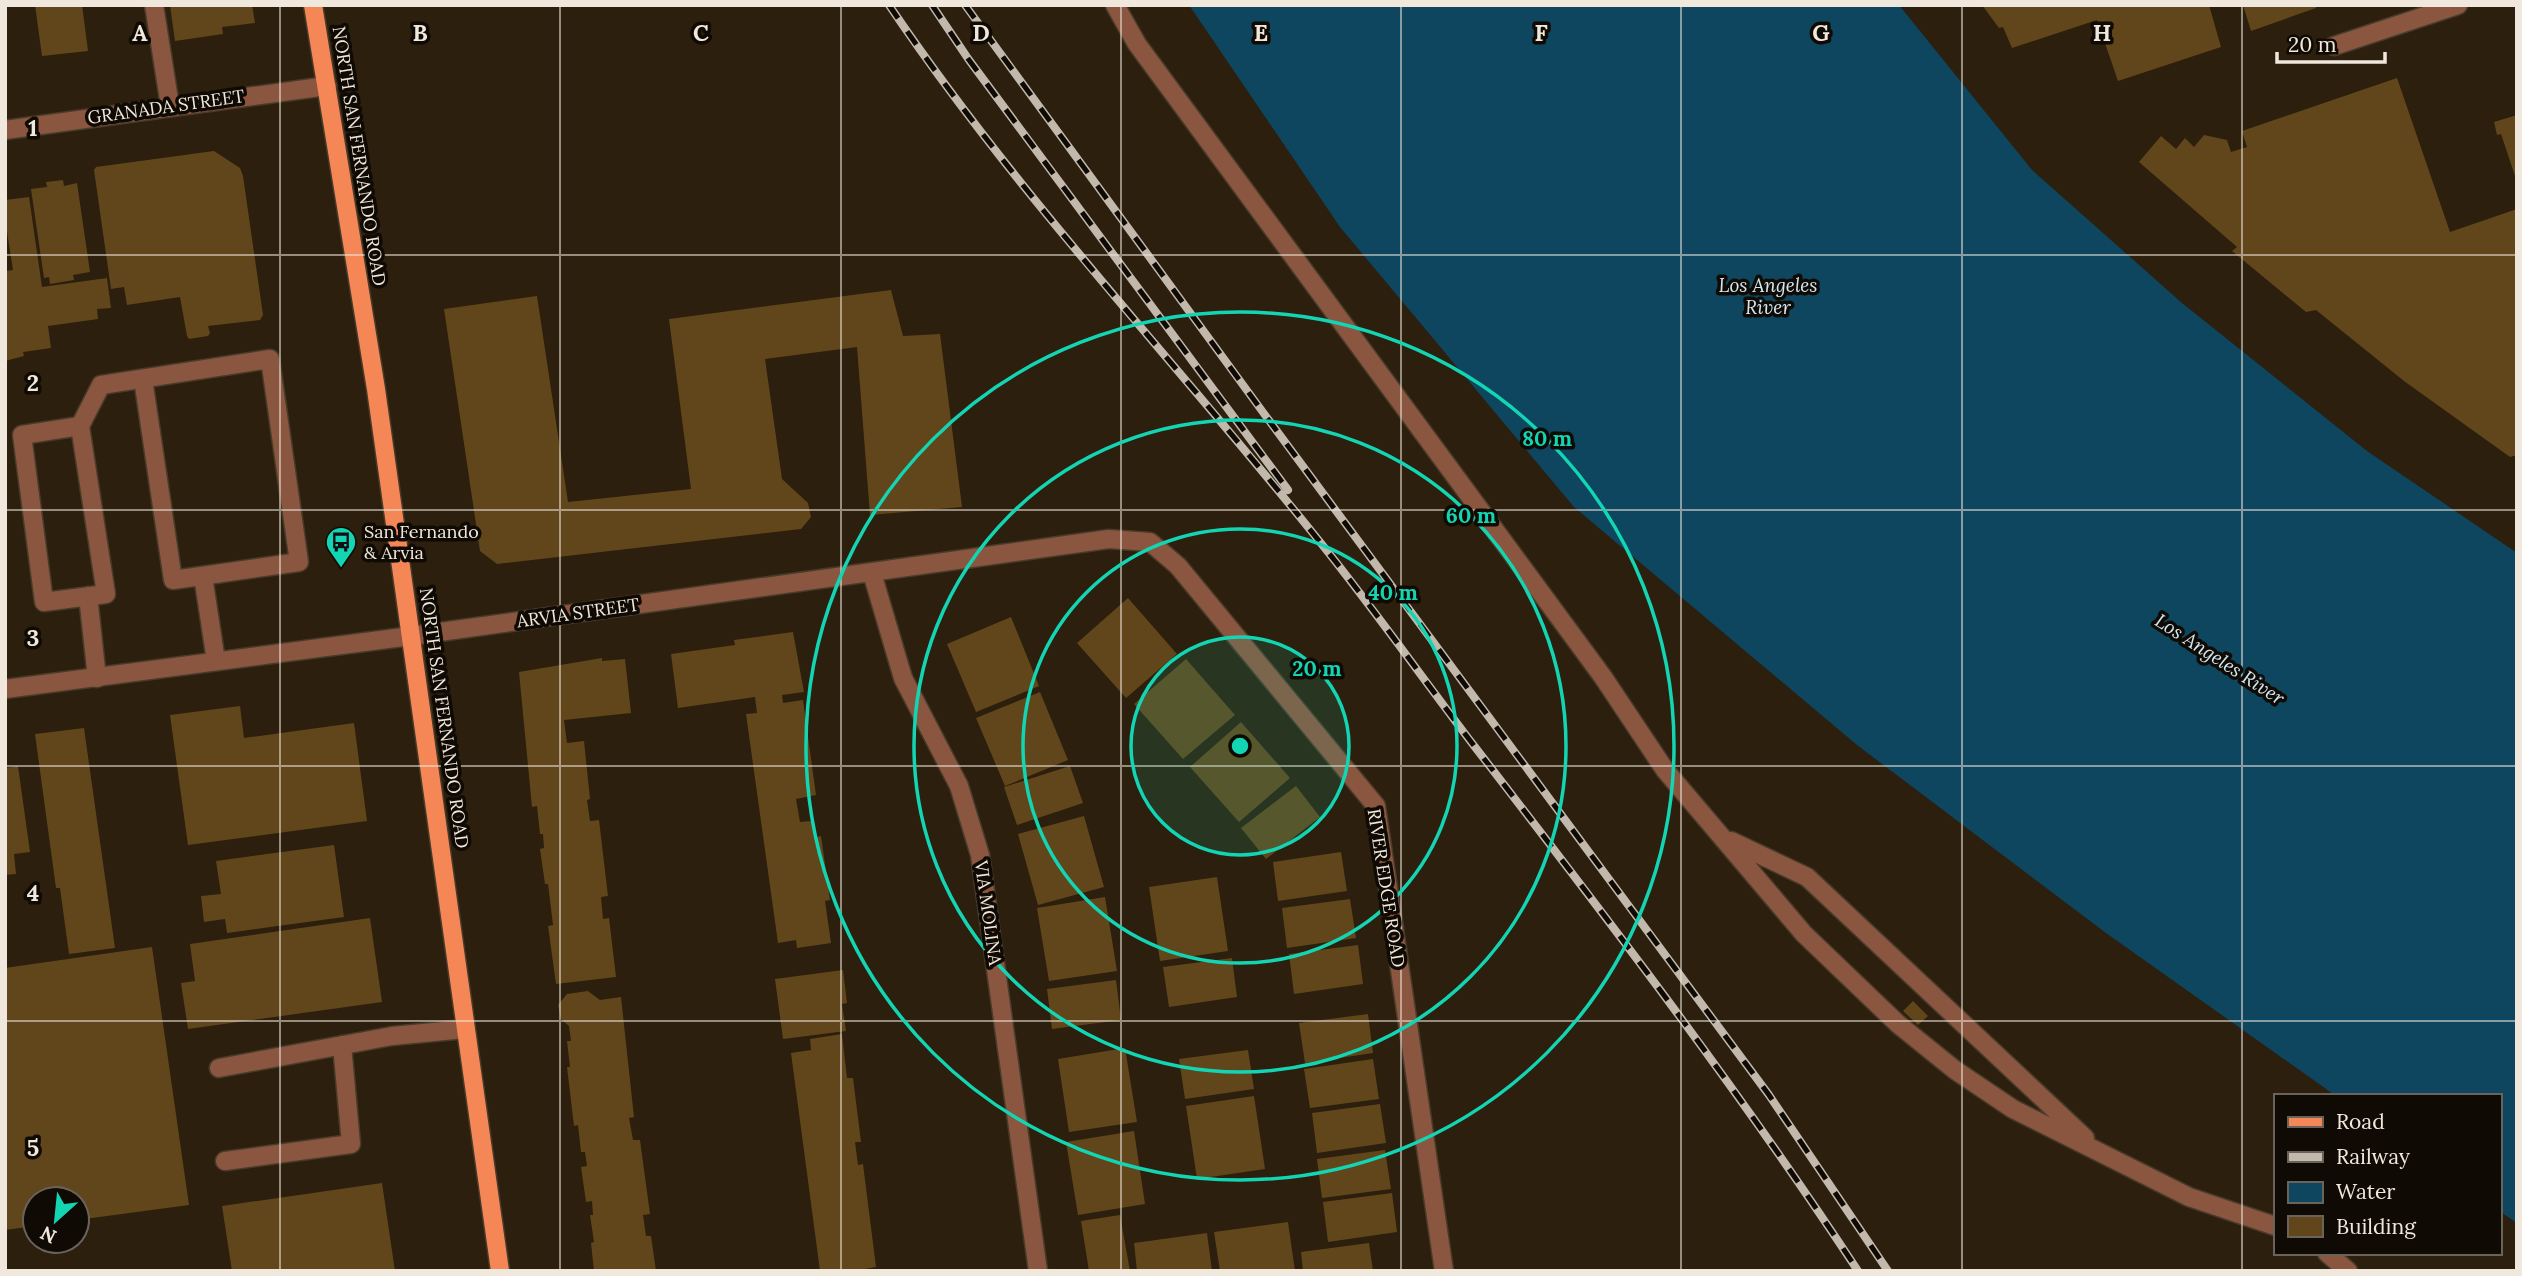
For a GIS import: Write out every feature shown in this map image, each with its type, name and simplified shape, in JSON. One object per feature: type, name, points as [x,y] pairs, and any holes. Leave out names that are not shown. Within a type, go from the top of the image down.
[{"type":"main road","name":"NORTH SAN FERNANDO ROAD","points":[[313,5],[376,389],[500,1271]]},
{"type":"street","points":[[154,5],[170,106]]},
{"type":"street","points":[[1115,5],[1137,44],[1603,677],[1665,770],[1804,934],[1898,1024],[1955,1070],[2013,1108],[2189,1197],[2274,1226]]},
{"type":"street","points":[[2334,46],[2458,5]]},
{"type":"street","name":"GRANADA STREET","points":[[5,130],[327,86]]},
{"type":"street","points":[[80,426],[22,435],[44,602],[106,594],[80,426],[101,385],[270,359],[299,562],[173,580],[143,379]]},
{"type":"street","name":"ARVIA STREET","points":[[5,689],[411,636],[1109,539],[1150,542]]},
{"type":"street","name":"RIVER EDGE ROAD","points":[[1150,542],[1178,566],[1376,806],[1444,1271]]},
{"type":"street","name":"VIA MOLINA","points":[[872,573],[903,678],[959,786],[980,855],[1038,1271]]},
{"type":"street","points":[[203,576],[216,661]]},
{"type":"street","points":[[88,596],[97,678]]},
{"type":"street","points":[[1724,838],[1807,877],[2099,1152]]},
{"type":"street","points":[[219,1068],[392,1036],[465,1029]]},
{"type":"street","points":[[225,1161],[351,1144],[342,1045]]},
{"type":"street","points":[[2329,1255],[2348,1271]]},
{"type":"water","name":"Los Angeles River","points":[[1189,5],[1899,5],[2032,170],[2182,303],[2367,451],[2517,553],[2517,1223],[2501,1212],[2501,1094],[2333,1094],[2106,933],[1857,745],[1574,507],[1340,227]]},
{"type":"building","points":[[35,5],[82,5],[88,51],[42,56]]},
{"type":"building","points":[[170,5],[252,5],[255,23],[222,27],[223,34],[175,41]]},
{"type":"building","points":[[1982,5],[2209,5],[2221,47],[2118,81],[2097,20],[2012,48],[2003,27],[1999,28]]},
{"type":"building","points":[[2243,5],[2315,5],[2316,8],[2251,31]]},
{"type":"building","points":[[2397,78],[2450,232],[2517,209],[2517,455],[2510,457],[2404,381],[2316,310],[2306,312],[2232,251],[2237,247],[2139,162],[2161,136],[2176,149],[2185,138],[2194,147],[2204,135],[2227,140],[2231,152],[2247,147],[2242,131]]},
{"type":"building","points":[[2517,115],[2516,179],[2501,134],[2497,135],[2494,122]]},
{"type":"building","points":[[214,151],[240,168],[243,176],[263,315],[260,320],[208,326],[208,336],[189,339],[180,297],[127,305],[124,287],[111,289],[94,170],[96,167]]},
{"type":"building","points":[[63,180],[64,186],[77,183],[90,272],[73,275],[74,280],[50,284],[49,277],[44,278],[31,189],[47,187],[46,182]]},
{"type":"building","points":[[29,197],[42,287],[107,278],[111,308],[97,309],[98,319],[48,326],[51,348],[23,352],[24,356],[5,361],[5,271],[13,270],[5,219],[5,200]]},
{"type":"building","points":[[891,290],[903,336],[940,334],[962,507],[870,515],[857,347],[765,359],[782,479],[808,503],[811,517],[801,529],[497,564],[480,551],[444,309],[537,296],[568,502],[691,489],[669,319]]},
{"type":"building","points":[[1128,598],[1177,654],[1126,698],[1077,643]]},
{"type":"building","points":[[1011,617],[1039,686],[976,712],[947,644]]},
{"type":"building","points":[[793,632],[804,692],[782,695],[783,703],[803,700],[816,795],[796,799],[800,822],[812,821],[814,838],[821,836],[830,900],[825,901],[831,943],[797,948],[796,940],[778,943],[746,714],[757,713],[755,697],[678,708],[671,654],[735,645],[734,640]]},
{"type":"building","points":[[602,658],[602,661],[625,659],[631,713],[564,720],[567,743],[584,741],[590,821],[599,820],[608,896],[601,897],[603,919],[609,918],[616,977],[556,984],[548,926],[553,925],[540,849],[544,848],[543,834],[540,834],[537,806],[532,807],[519,672]]},
{"type":"building","points":[[1186,659],[1235,715],[1183,759],[1134,704]]},
{"type":"building","points":[[1040,692],[1068,760],[1005,786],[976,718]]},
{"type":"building","points":[[240,706],[244,738],[354,723],[367,821],[188,845],[170,715]]},
{"type":"building","points":[[1241,722],[1290,778],[1239,822],[1190,767]]},
{"type":"building","points":[[84,728],[115,948],[69,954],[60,888],[56,888],[35,734]]},
{"type":"building","points":[[18,766],[30,852],[14,854],[16,874],[5,875],[5,768]]},
{"type":"building","points":[[1070,766],[1083,803],[1017,825],[1004,787]]},
{"type":"building","points":[[1296,786],[1320,817],[1266,859],[1241,828]]},
{"type":"building","points":[[1084,816],[1104,887],[1038,905],[1018,834]]},
{"type":"building","points":[[334,845],[344,917],[227,933],[225,919],[204,922],[201,896],[221,894],[216,861]]},
{"type":"building","points":[[1341,852],[1347,891],[1278,901],[1273,862]]},
{"type":"building","points":[[1217,877],[1228,951],[1160,961],[1149,887]]},
{"type":"building","points":[[1105,897],[1117,971],[1049,981],[1037,908]]},
{"type":"building","points":[[1350,899],[1356,938],[1287,948],[1282,908]]},
{"type":"building","points":[[370,918],[382,1002],[188,1029],[181,983],[195,981],[190,944]]},
{"type":"building","points":[[1358,945],[1363,984],[1294,994],[1289,954]]},
{"type":"building","points":[[152,947],[189,1205],[91,1218],[91,1185],[21,1185],[21,1228],[5,1230],[5,968]]},
{"type":"building","points":[[1232,958],[1237,997],[1169,1007],[1163,967]]},
{"type":"building","points":[[843,970],[847,1003],[842,1004],[846,1031],[783,1039],[775,979]]},
{"type":"building","points":[[1116,980],[1121,1020],[1052,1029],[1047,989]]},
{"type":"building","points":[[588,991],[600,1000],[621,997],[634,1117],[629,1118],[633,1140],[640,1140],[650,1214],[643,1215],[646,1236],[651,1236],[656,1271],[594,1271],[590,1215],[593,1215],[592,1201],[586,1202],[581,1167],[587,1166],[585,1152],[581,1152],[578,1125],[574,1126],[567,1067],[570,1067],[567,1041],[571,1041],[569,1026],[561,1019],[558,1005],[567,994]]},
{"type":"building","points":[[1913,1001],[1928,1016],[1918,1025],[1903,1011]]},
{"type":"building","points":[[1368,1014],[1373,1053],[1305,1063],[1299,1023]]},
{"type":"building","points":[[842,1034],[847,1078],[853,1078],[861,1142],[855,1142],[858,1165],[863,1164],[876,1267],[853,1271],[820,1271],[791,1053],[811,1050],[810,1039]]},
{"type":"building","points":[[1125,1048],[1137,1122],[1069,1132],[1058,1059]]},
{"type":"building","points":[[1248,1050],[1254,1089],[1185,1099],[1179,1059]]},
{"type":"building","points":[[1373,1059],[1379,1099],[1310,1108],[1304,1069]]},
{"type":"building","points":[[1254,1096],[1265,1169],[1197,1179],[1186,1106]]},
{"type":"building","points":[[1380,1104],[1386,1143],[1317,1153],[1312,1113]]},
{"type":"building","points":[[1134,1131],[1145,1204],[1078,1215],[1066,1142]]},
{"type":"building","points":[[1385,1150],[1391,1189],[1322,1198],[1317,1159]]},
{"type":"building","points":[[382,1183],[395,1271],[232,1271],[222,1206]]},
{"type":"building","points":[[1392,1193],[1397,1232],[1328,1242],[1323,1202]]},
{"type":"building","points":[[1120,1215],[1130,1271],[1089,1271],[1081,1221]]},
{"type":"building","points":[[1288,1222],[1295,1271],[1220,1271],[1214,1232]]},
{"type":"building","points":[[1207,1233],[1212,1271],[1137,1271],[1134,1243]]},
{"type":"building","points":[[1369,1243],[1373,1271],[1303,1271],[1301,1252]]},
{"type":"railway","points":[[889,5],[939,76],[1044,212],[1266,475],[1360,593],[1671,1005],[1767,1137],[1858,1271]]},
{"type":"railway","points":[[932,5],[969,60],[1288,490]]},
{"type":"railway","points":[[965,5],[1769,1095],[1888,1271]]},
{"type":"place","name":"San Fernando & Arvia","points":[[341,569]]}]
